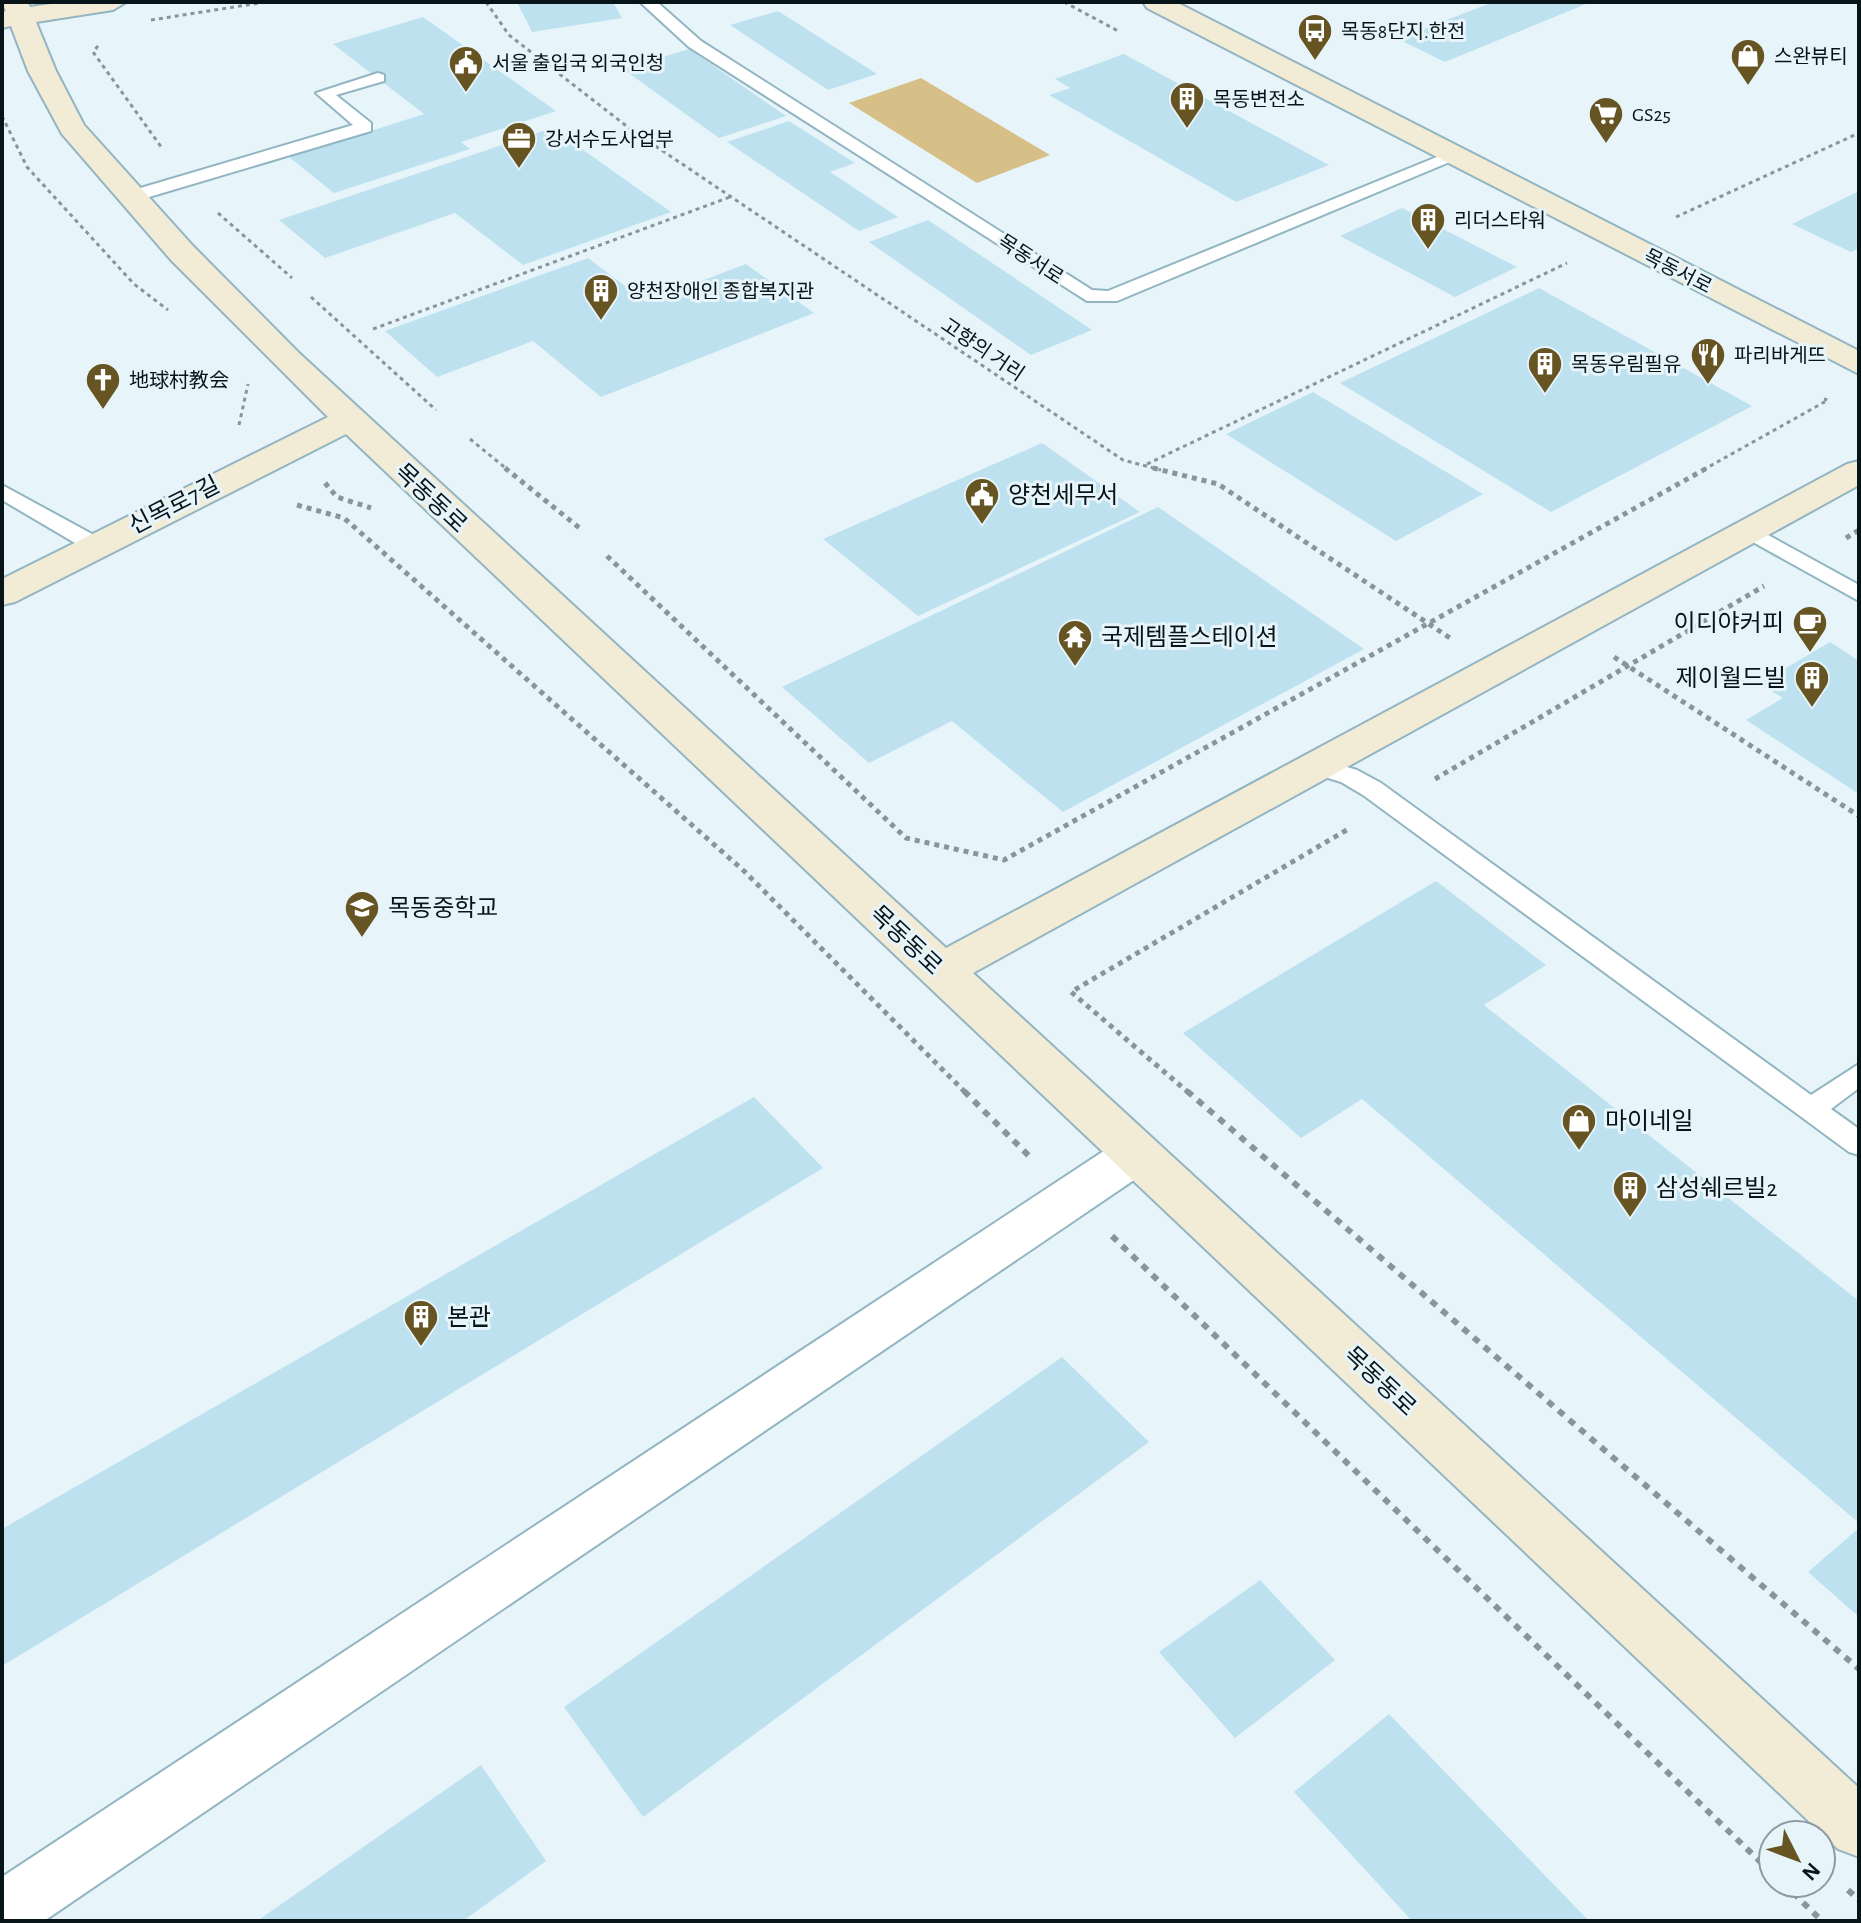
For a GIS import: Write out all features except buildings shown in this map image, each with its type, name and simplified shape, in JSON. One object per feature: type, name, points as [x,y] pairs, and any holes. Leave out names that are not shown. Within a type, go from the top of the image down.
[{"type":"main road","points":[[13,13],[113,2]]},
{"type":"main road","name":"목동서로","points":[[1159,2],[1859,364]]},
{"type":"main road","name":"목동동로","points":[[13,13],[72,128],[182,253],[348,420],[1859,1828]]},
{"type":"main road","name":"신목로7길","points":[[2,594],[348,420]]},
{"type":"main road","points":[[940,971],[1859,471]]},
{"type":"street","points":[[2,1913],[1136,1154]]},
{"type":"lane","name":"목동서로","points":[[648,2],[695,44],[1087,295],[1110,297],[1455,156]]},
{"type":"lane","points":[[133,196],[365,127],[324,93],[378,78]]},
{"type":"lane","points":[[2,491],[95,545]]},
{"type":"lane","points":[[1750,531],[1859,594]]},
{"type":"lane","points":[[1317,766],[1349,776],[1392,804],[1859,1144]]},
{"type":"lane","points":[[1812,1109],[1859,1074]]},
{"type":"path","points":[[138,23],[266,2]]},
{"type":"path","name":"고향의 거리","points":[[486,2],[509,35],[633,131],[1123,460],[1218,484],[1496,668]]},
{"type":"path","points":[[1064,2],[1071,6]]},
{"type":"path","points":[[100,43],[93,52],[168,156]]},
{"type":"path","points":[[2,116],[27,167],[134,284],[169,311]]},
{"type":"path","points":[[1676,217],[1859,133]]},
{"type":"path","points":[[373,329],[731,196]]},
{"type":"path","points":[[212,207],[292,278]]},
{"type":"path","points":[[1145,465],[1619,241]]},
{"type":"path","points":[[1565,264],[1579,271]]},
{"type":"path","points":[[311,297],[436,410]]},
{"type":"path","points":[[236,436],[250,373]]},
{"type":"path","points":[[607,556],[906,838],[1004,860],[1828,400],[1814,393]]},
{"type":"path","points":[[470,439],[582,530]]},
{"type":"path","points":[[1859,530],[1071,992],[1859,1669]]},
{"type":"path","points":[[1569,629],[1859,816]]},
{"type":"path","points":[[1799,1899],[1822,1921]]},
{"type":"shaded area","points":[[921,78],[1050,155],[977,183],[849,103]]},
{"type":"place","name":"목동8단지.한전","points":[[1315,62]]},
{"type":"place","name":"스완뷰티","points":[[1748,87]]},
{"type":"place","name":"서울 출입국 외국인청","points":[[466,94]]},
{"type":"place","name":"목동변전소","points":[[1187,130]]},
{"type":"place","name":"GS25","points":[[1606,145]]},
{"type":"place","name":"강서수도사업부","points":[[519,170]]},
{"type":"place","name":"리더스타워","points":[[1428,251]]},
{"type":"place","name":"양천장애인 종합복지관","points":[[601,322]]},
{"type":"place","name":"파리바게뜨","points":[[1708,386]]},
{"type":"place","name":"목동우림필유","points":[[1545,395]]},
{"type":"place","name":"地球村教会","points":[[103,411]]},
{"type":"place","name":"양천세무서","points":[[982,526]]},
{"type":"place","name":"이디야커피","points":[[1810,654]]},
{"type":"place","name":"국제템플스테이션","points":[[1075,668]]},
{"type":"place","name":"제이월드빌","points":[[1812,709]]},
{"type":"place","name":"목동중학교","points":[[362,939]]},
{"type":"place","name":"마이네일","points":[[1579,1152]]},
{"type":"place","name":"삼성쉐르빌2","points":[[1630,1219]]},
{"type":"place","name":"본관","points":[[421,1348]]}]
